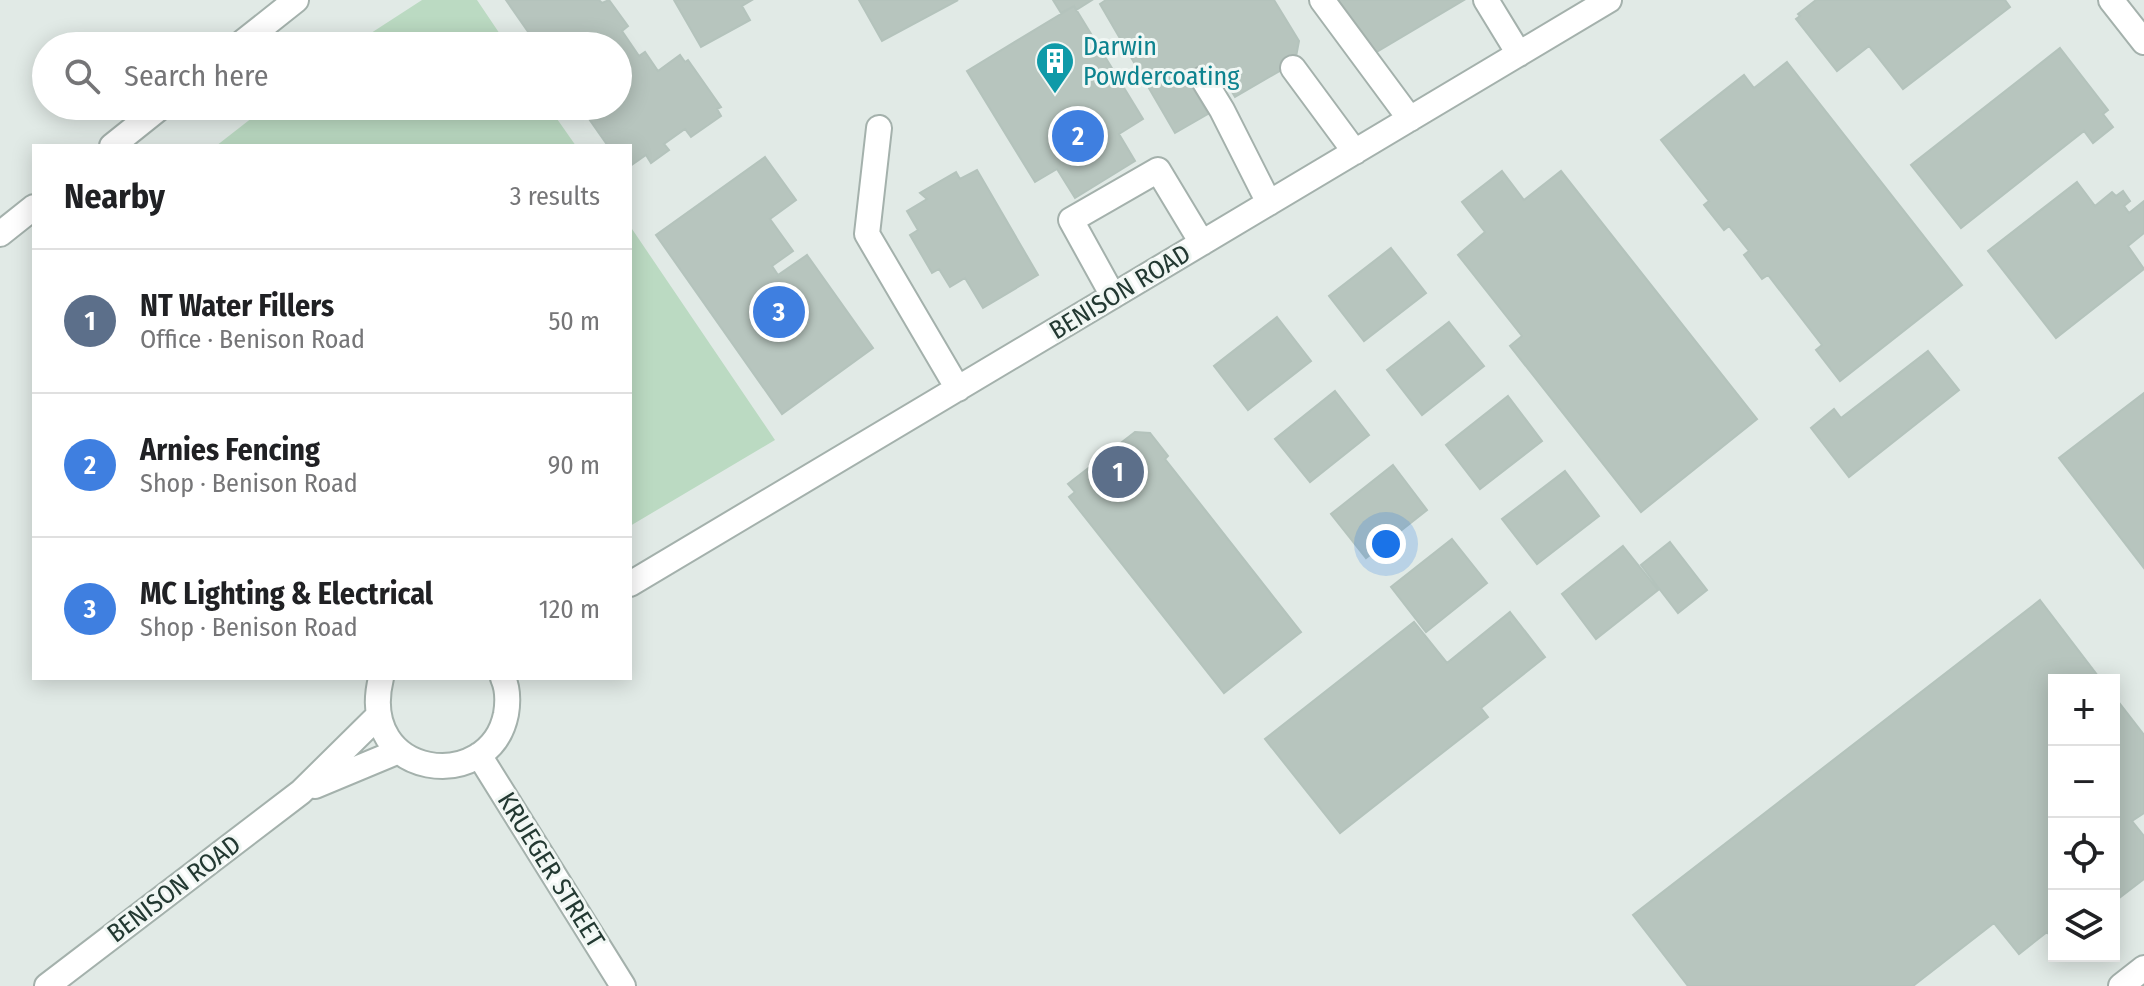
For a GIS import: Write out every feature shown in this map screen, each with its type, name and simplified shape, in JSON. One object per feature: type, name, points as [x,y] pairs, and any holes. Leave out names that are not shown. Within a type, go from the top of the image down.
[{"type":"street","points":[[256,32],[296,0]]},
{"type":"street","points":[[276,16],[307,0]]},
{"type":"street","points":[[1322,0],[1410,119]]},
{"type":"street","points":[[1486,0],[1519,54]]},
{"type":"street","name":"BENISON ROAD","points":[[632,583],[1519,54],[1572,9],[1609,0]]},
{"type":"street","points":[[2111,0],[2144,42]]},
{"type":"street","points":[[1293,68],[1355,152]]},
{"type":"street","points":[[1203,79],[1269,203]]},
{"type":"street","points":[[114,144],[144,120]]},
{"type":"street","points":[[879,128],[867,234],[958,389]]},
{"type":"street","points":[[1113,296],[1071,220],[1158,170],[1202,243]]},
{"type":"street","points":[[0,234],[32,209]]},
{"type":"street","points":[[381,680],[377,696],[378,716],[385,737],[399,751],[418,762],[438,767],[459,764],[479,755],[494,741],[504,723],[508,703],[503,680]]},
{"type":"street","name":"BENISON ROAD","points":[[47,986],[301,792],[378,716]]},
{"type":"street","name":"BENISON ROAD","points":[[301,792],[399,751]]},
{"type":"street","name":"KRUEGER STREET","points":[[479,755],[623,986]]},
{"type":"street","points":[[2121,986],[2144,968]]},
{"type":"green space","points":[[422,0],[477,0],[499,32],[373,32]]},
{"type":"green space","points":[[249,120],[558,120],[575,144],[219,144]]},
{"type":"green space","points":[[632,229],[775,440],[632,525]]},
{"type":"building","points":[[506,0],[599,0],[602,3],[609,0],[628,26],[623,32],[528,32]]},
{"type":"building","points":[[674,0],[752,0],[742,6],[750,20],[701,47]]},
{"type":"building","points":[[859,0],[958,0],[882,41]]},
{"type":"building","points":[[1053,0],[1092,0],[1076,10],[1074,6],[1061,13]]},
{"type":"building","points":[[1106,0],[1274,0],[1299,41],[1295,62],[1235,97],[1215,64],[1189,80],[1208,114],[1175,133],[1100,4]]},
{"type":"building","points":[[1337,0],[1464,0],[1370,56]]},
{"type":"building","points":[[1816,0],[2005,0],[2010,7],[1903,89],[1869,46],[1837,71],[1796,19]]},
{"type":"building","name":"Darwin Powdercoating","points":[[1074,6],[1143,119],[1119,134],[1135,161],[1075,198],[1057,169],[1035,182],[967,71]]},
{"type":"building","points":[[632,46],[639,56],[645,52],[658,71],[680,55],[685,62],[688,60],[721,107],[717,109],[721,116],[691,137],[685,129],[664,144],[669,150],[651,163],[646,155],[632,165],[632,144],[607,144],[590,120],[632,120]]},
{"type":"building","points":[[2060,48],[2108,110],[2103,114],[2113,127],[2093,143],[2084,131],[1961,228],[1911,165]]},
{"type":"building","points":[[1787,62],[1962,285],[1840,381],[1816,350],[1822,345],[1768,275],[1762,279],[1744,255],[1749,251],[1729,226],[1724,230],[1704,205],[1709,201],[1661,140],[1744,75],[1754,88]]},
{"type":"building","points":[[765,157],[796,200],[770,219],[793,251],[772,266],[778,275],[807,255],[873,348],[782,414],[656,235]]},
{"type":"building","points":[[977,170],[1038,275],[983,308],[965,278],[950,287],[939,269],[932,273],[910,235],[918,230],[907,211],[927,199],[920,193],[956,172],[960,179]]},
{"type":"building","points":[[1502,171],[1524,200],[1561,171],[1757,419],[1641,512],[1510,346],[1522,336],[1458,255],[1485,232],[1462,202]]},
{"type":"building","points":[[2077,182],[2095,206],[2112,192],[2116,196],[2123,191],[2130,201],[2124,206],[2129,213],[2144,201],[2144,233],[2128,246],[2144,269],[2056,338],[1988,251]]},
{"type":"building","points":[[1391,248],[1426,293],[1364,341],[1329,296]]},
{"type":"building","points":[[1277,317],[1311,361],[1248,410],[1214,366]]},
{"type":"building","points":[[1449,322],[1484,366],[1422,415],[1387,370]]},
{"type":"building","points":[[1928,351],[1959,390],[1849,477],[1811,428],[1834,409],[1841,418]]},
{"type":"building","points":[[1335,391],[1369,435],[1310,482],[1275,439]]},
{"type":"building","points":[[2144,393],[2144,568],[2059,458]]},
{"type":"building","points":[[1508,396],[1542,441],[1480,489],[1446,445]]},
{"type":"building","points":[[1135,432],[1150,433],[1168,456],[1165,459],[1301,632],[1224,693],[1069,497],[1075,492],[1068,484]]},
{"type":"building","points":[[1393,465],[1427,510],[1366,558],[1331,514]]},
{"type":"building","points":[[1565,471],[1599,516],[1537,564],[1502,519]]},
{"type":"building","points":[[1452,539],[1487,583],[1426,632],[1391,587]]},
{"type":"building","points":[[1670,542],[1707,590],[1678,613],[1641,565]]},
{"type":"building","points":[[1623,546],[1658,590],[1596,639],[1562,594]]},
{"type":"building","points":[[2040,600],[2096,674],[2048,674],[2048,933],[2019,954],[1994,923],[1913,986],[1688,986],[1633,915]]},
{"type":"building","points":[[1510,612],[1545,657],[1481,708],[1488,717],[1340,833],[1265,739],[1414,622],[1447,663]]},
{"type":"building","points":[[2120,704],[2144,735],[2144,813],[2132,821],[2144,836],[2144,879],[2120,897]]},
{"type":"place","name":"Darwin Powdercoating","points":[[1055,95]]},
{"type":"place","name":"Arnies Fencing","points":[[1078,136]]},
{"type":"place","name":"MC Lighting & Electrical","points":[[779,312]]},
{"type":"place","name":"NT Water Fillers","points":[[1118,472]]}]
